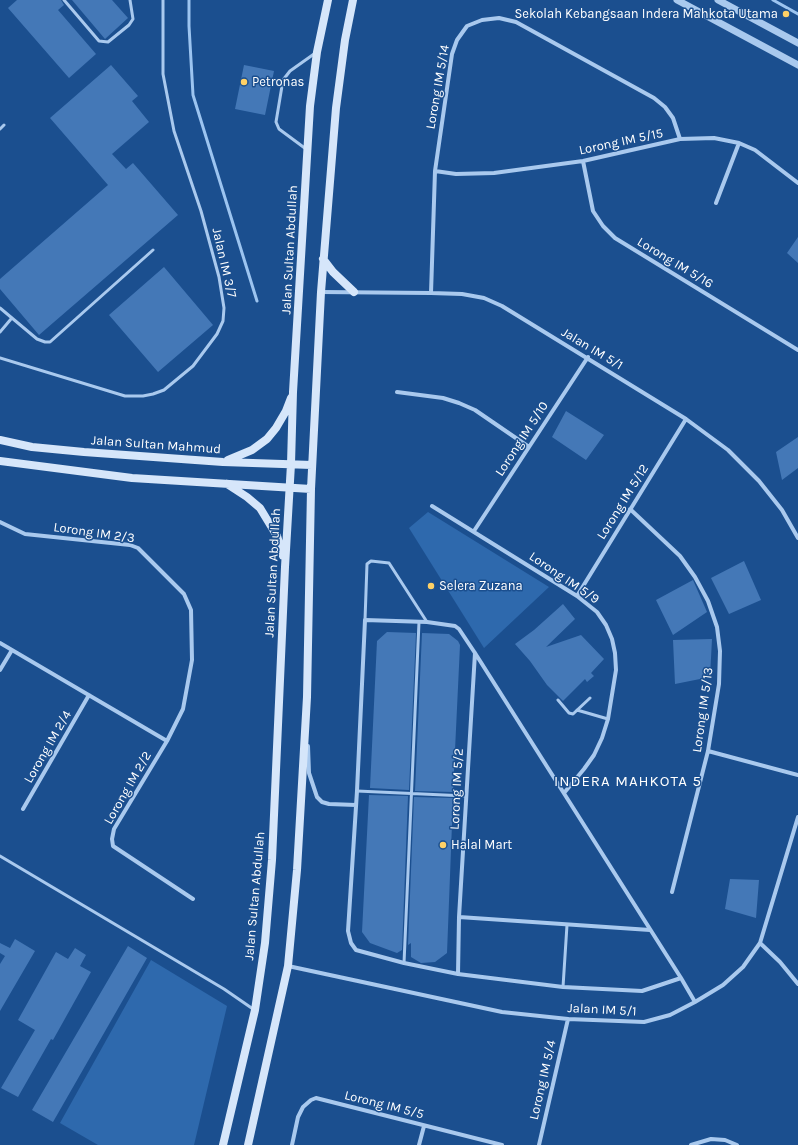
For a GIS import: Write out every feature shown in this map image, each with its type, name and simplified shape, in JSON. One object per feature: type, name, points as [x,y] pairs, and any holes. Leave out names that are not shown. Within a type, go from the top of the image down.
[{"type":"main road","name":"Jalan Sultan Abdullah","points":[[223,1145],[255,1010],[265,943],[272,860],[290,488],[293,392],[307,150],[310,106],[317,52],[328,0]]},
{"type":"main road","points":[[248,1145],[288,966],[297,870],[306,697],[311,489],[321,292],[336,108],[345,40],[353,0]]},
{"type":"main road","points":[[324,259],[334,272],[354,292]]},
{"type":"main road","points":[[223,462],[252,450],[266,439],[276,428],[286,411],[293,392]]},
{"type":"main road","name":"Jalan Sultan Mahmud","points":[[0,440],[32,447],[223,462],[312,465]]},
{"type":"main road","points":[[0,461],[132,478],[311,489]]},
{"type":"main road","points":[[226,483],[260,508],[270,522],[281,546],[285,567]]},
{"type":"street","points":[[677,0],[798,65]]},
{"type":"street","points":[[718,0],[798,43]]},
{"type":"street","name":"Lorong IM 5/14","points":[[431,293],[435,171],[452,54],[457,40],[467,26],[482,20],[499,18],[516,22],[654,98],[665,107],[673,118],[680,139]]},
{"type":"street","name":"Lorong IM 5/15","points":[[435,171],[456,174],[494,173],[583,161],[680,139],[714,138],[740,143],[755,150],[798,183]]},
{"type":"street","points":[[716,203],[740,143]]},
{"type":"street","name":"Lorong IM 5/16","points":[[583,161],[593,211],[603,226],[615,238],[798,350]]},
{"type":"street","name":"Jalan IM 5/1","points":[[321,292],[462,294],[484,298],[502,306],[588,357],[686,419],[728,450],[759,481],[782,510],[798,538]]},
{"type":"street","name":"Lorong IM 5/10","points":[[474,531],[588,357]]},
{"type":"street","points":[[397,392],[443,398],[459,403],[475,410],[529,447]]},
{"type":"street","name":"Lorong IM 5/12","points":[[577,596],[686,419]]},
{"type":"street","name":"Lorong IM 5/9","points":[[432,506],[577,596],[597,612],[606,625],[612,639],[616,670],[608,719],[602,738],[594,755],[564,793]]},
{"type":"street","name":"Lorong IM 5/13","points":[[630,509],[680,556],[695,577],[708,601],[718,626],[720,651],[719,684],[708,751],[672,892]]},
{"type":"street","name":"Lorong IM 2/3","points":[[0,522],[25,534],[130,545],[138,548],[184,594],[191,610],[192,660],[183,709],[168,741]]},
{"type":"street","points":[[681,978],[642,991],[563,987],[458,974],[404,963],[356,950],[351,943],[348,931],[365,620],[427,622],[457,627],[564,793],[681,978],[695,1002]]},
{"type":"street","points":[[0,643],[168,741]]},
{"type":"street","points":[[0,670],[12,650]]},
{"type":"street","name":"Lorong IM 5/2","points":[[458,974],[459,917],[475,653]]},
{"type":"street","name":"Lorong IM 2/4","points":[[23,809],[90,696]]},
{"type":"street","points":[[306,697],[308,773],[317,797],[322,802],[329,804],[356,805]]},
{"type":"street","name":"Lorong IM 2/2","points":[[168,741],[114,829],[112,838],[113,846],[193,899]]},
{"type":"street","points":[[708,751],[798,775]]},
{"type":"street","name":"Jalan IM 5/1","points":[[288,966],[502,1012],[568,1019],[644,1022],[670,1014],[695,1002],[723,984],[743,967],[760,943],[798,817]]},
{"type":"street","points":[[459,917],[650,930]]},
{"type":"street","points":[[760,943],[780,962],[798,984]]},
{"type":"street","name":"Lorong IM 5/4","points":[[539,1145],[568,1019]]},
{"type":"street","name":"Lorong IM 5/5","points":[[292,1145],[298,1117],[303,1107],[311,1100],[316,1098],[502,1145]]},
{"type":"street","points":[[419,1145],[424,1126]]},
{"type":"street","points":[[691,1145],[711,1139],[725,1140],[737,1145]]},
{"type":"lane","points":[[64,0],[99,41],[108,42],[130,25],[133,20],[130,0]]},
{"type":"lane","name":"Jalan IM 3/7","points":[[0,358],[125,396],[143,396],[164,390],[187,371],[206,350],[217,334],[223,321],[224,308],[219,277],[201,211],[174,130],[163,74],[163,0]]},
{"type":"lane","points":[[307,150],[279,128],[276,122],[282,80],[290,71],[317,52]]},
{"type":"lane","points":[[0,129],[4,125]]},
{"type":"lane","points":[[0,308],[11,319],[37,339],[50,342],[153,250]]},
{"type":"lane","points":[[0,332],[11,319]]},
{"type":"lane","points":[[365,620],[367,564],[371,561],[389,563],[427,622]]},
{"type":"lane","points":[[404,963],[419,622]]},
{"type":"lane","points":[[558,700],[569,713],[573,714],[590,698]]},
{"type":"lane","points":[[577,710],[608,719]]},
{"type":"lane","points":[[356,791],[466,796]]},
{"type":"lane","points":[[0,856],[224,989],[255,1010]]},
{"type":"lane","points":[[563,987],[567,925]]},
{"type":"shaded area","points":[[428,512],[549,587],[484,648],[409,528]]},
{"type":"shaded area","points":[[151,960],[227,1006],[194,1145],[98,1145],[60,1123]]},
{"type":"building","points":[[17,0],[61,0],[64,5],[58,10],[96,54],[69,78],[8,8]]},
{"type":"building","points":[[72,0],[112,0],[128,18],[105,39]]},
{"type":"building","points":[[111,65],[138,96],[132,101],[149,122],[112,154],[126,169],[133,163],[178,215],[39,335],[0,289],[0,279],[108,185],[50,118]]},
{"type":"building","points":[[244,65],[274,71],[265,115],[235,109]]},
{"type":"building","points":[[798,237],[798,263],[787,253]]},
{"type":"building","points":[[164,267],[213,325],[158,372],[109,315]]},
{"type":"building","points":[[566,411],[604,435],[586,460],[552,437]]},
{"type":"building","points":[[798,437],[798,468],[782,480],[776,452]]},
{"type":"building","points":[[744,561],[761,600],[729,614],[711,578]]},
{"type":"building","points":[[693,580],[707,612],[673,635],[656,600]]},
{"type":"building","points":[[563,604],[575,619],[546,647],[581,635],[604,659],[591,673],[594,676],[587,682],[585,679],[563,701],[547,685],[530,661],[515,644],[534,630]]},
{"type":"building","points":[[387,632],[416,633],[409,790],[370,788],[377,641]]},
{"type":"building","points":[[422,633],[449,634],[458,641],[460,645],[453,792],[415,791]]},
{"type":"building","points":[[712,639],[710,677],[675,684],[673,640]]},
{"type":"building","points":[[369,795],[408,796],[402,950],[397,953],[370,943],[362,932]]},
{"type":"building","points":[[414,797],[453,798],[447,953],[435,962],[421,963],[411,957],[411,943],[408,945]]},
{"type":"building","points":[[730,879],[759,880],[756,918],[725,909]]},
{"type":"building","points":[[15,939],[35,951],[0,1011],[0,964],[5,956],[0,953],[0,943],[10,948]]},
{"type":"building","points":[[128,946],[147,958],[53,1122],[32,1110]]},
{"type":"building","points":[[75,948],[86,955],[80,966],[91,972],[53,1040],[51,1039],[18,1097],[1,1088],[35,1030],[18,1020],[56,952],[68,959]]},
{"type":"waterway","points":[[189,0],[193,95],[257,301]]},
{"type":"waterway","points":[[773,0],[798,14]]},
{"type":"place","name":"Sekolah Kebangsaan Indera Mahkota Utama","points":[[786,14]]},
{"type":"place","name":"Petronas","points":[[244,82]]},
{"type":"place","name":"Selera Zuzana","points":[[431,586]]},
{"type":"place","name":"Halal Mart","points":[[443,845]]},
{"type":"district","name":"INDERA MAHKOTA 5","points":[[628,782]]}]
